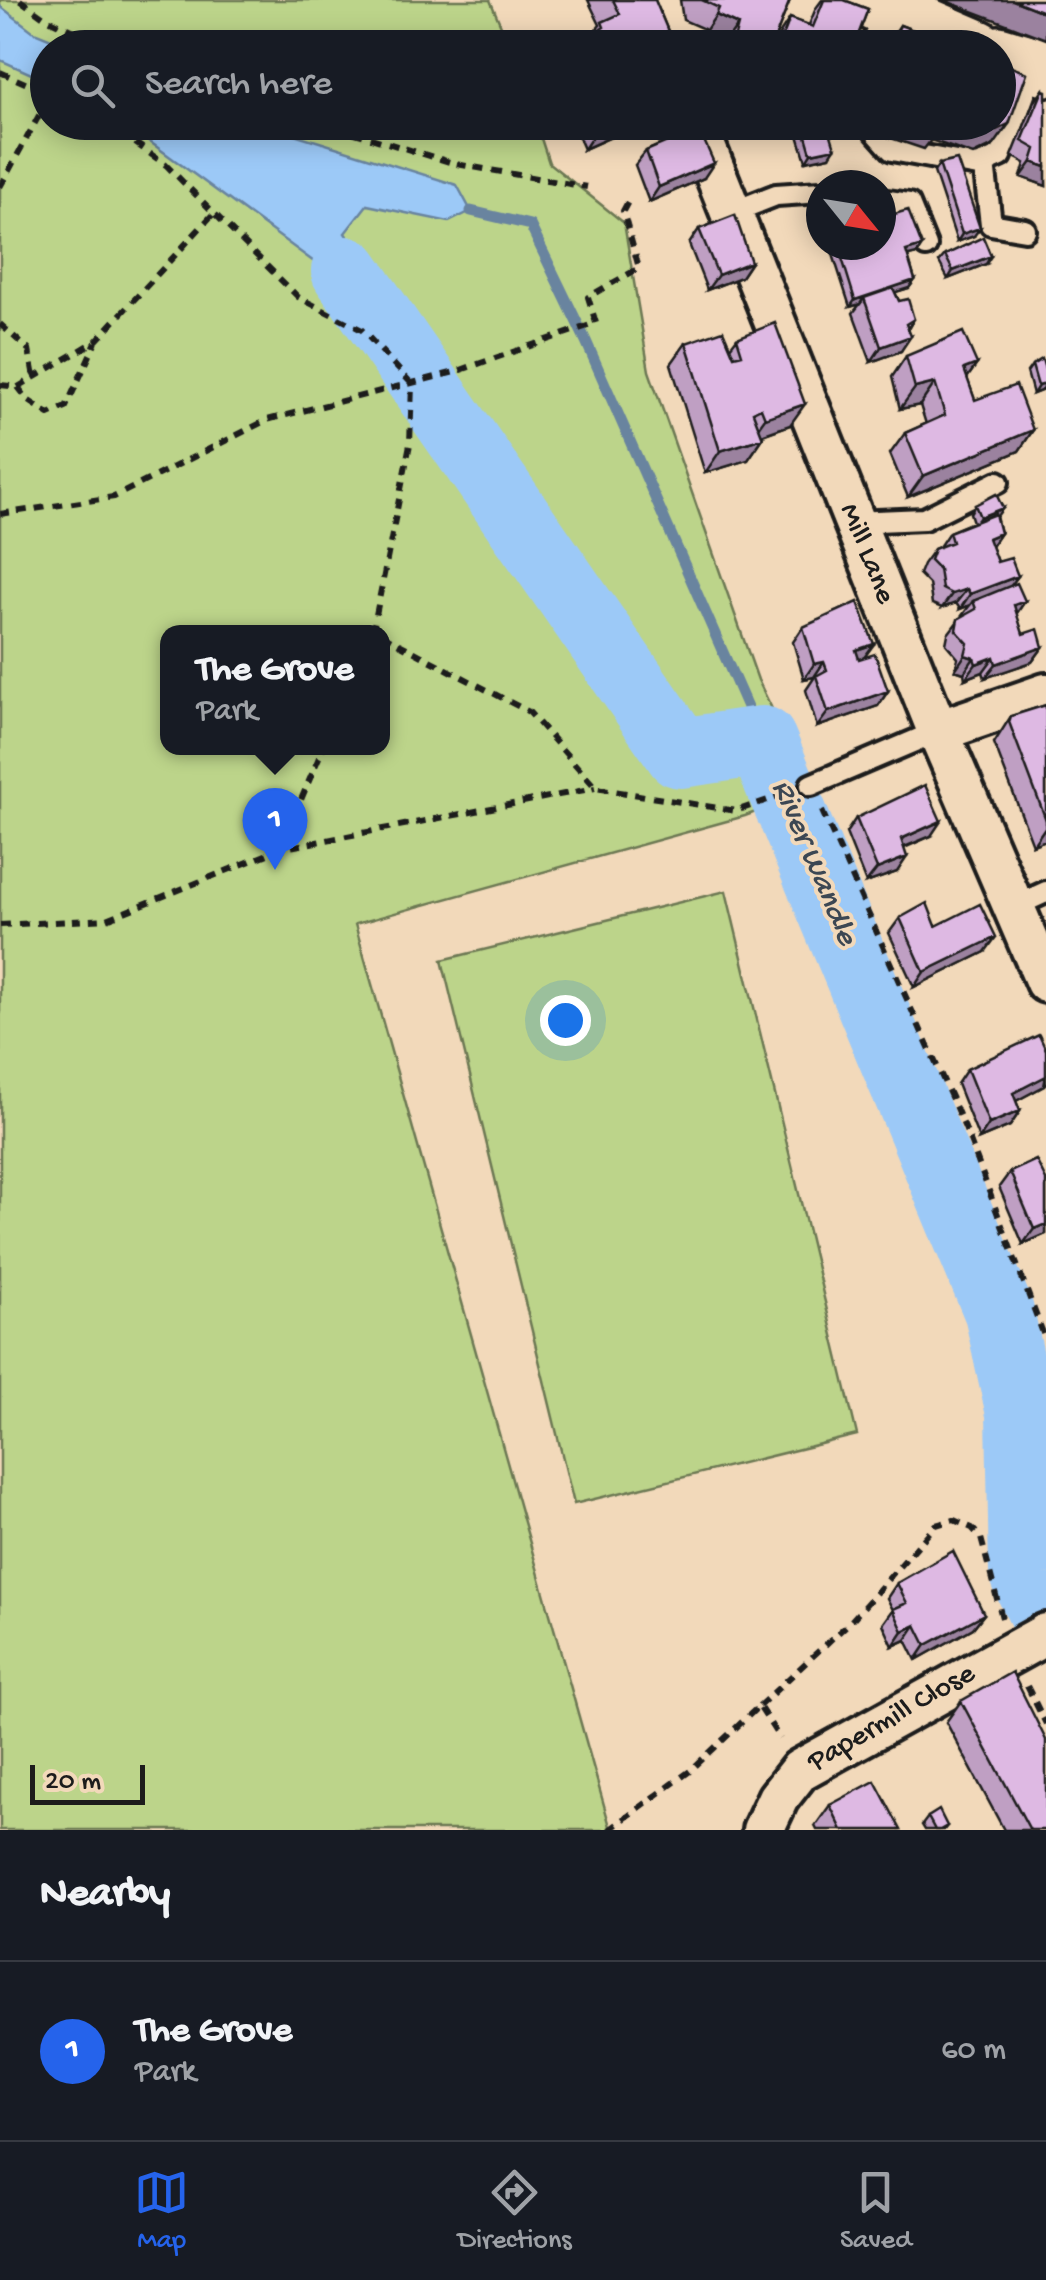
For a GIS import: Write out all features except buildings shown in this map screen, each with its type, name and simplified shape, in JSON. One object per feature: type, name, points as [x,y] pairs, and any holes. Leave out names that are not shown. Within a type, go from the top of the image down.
[{"type":"main road","points":[[874,18],[916,30]]},
{"type":"street","name":"Mill Lane","points":[[701,140],[938,730],[1030,900],[1046,982]]},
{"type":"street","points":[[938,730],[1046,694]]},
{"type":"street","name":"Papermill Close","points":[[763,1830],[778,1798],[800,1770],[1046,1634]]},
{"type":"lane","points":[[1016,102],[1027,62]]},
{"type":"lane","points":[[883,140],[892,150],[984,164],[1001,156],[1005,140]]},
{"type":"lane","points":[[984,164],[991,224],[1025,230]]},
{"type":"lane","points":[[730,212],[776,195],[806,193]]},
{"type":"lane","points":[[896,202],[909,204],[926,246]]},
{"type":"lane","points":[[854,522],[924,519],[998,482]]},
{"type":"lane","points":[[807,787],[938,730]]},
{"type":"path","points":[[20,0],[72,30]]},
{"type":"path","points":[[0,72],[30,87]]},
{"type":"path","points":[[0,187],[30,130]]},
{"type":"path","points":[[131,140],[166,165],[298,297],[362,330],[412,384],[410,444],[377,625]]},
{"type":"path","points":[[378,140],[456,164],[587,187]]},
{"type":"path","points":[[0,514],[114,498],[267,420],[455,372],[596,323],[588,297],[639,268],[623,210],[630,198]]},
{"type":"path","points":[[0,385],[18,387],[96,341],[214,213]]},
{"type":"path","points":[[0,324],[29,350],[34,377]]},
{"type":"path","points":[[18,387],[28,401],[49,414],[66,407],[96,341]]},
{"type":"path","points":[[390,640],[528,712],[596,788]]},
{"type":"path","points":[[280,849],[320,755]]},
{"type":"path","points":[[0,926],[107,918],[280,849],[596,788],[736,811],[807,787],[965,1128],[1046,1340]]},
{"type":"path","points":[[608,1830],[690,1770],[759,1706],[850,1621],[936,1525],[954,1520],[972,1528],[981,1538],[1010,1651]]},
{"type":"path","points":[[759,1706],[800,1770]]},
{"type":"green space","points":[[0,0],[490,0],[503,30],[30,30],[30,140],[542,140],[549,163],[624,223],[649,371],[758,680],[812,791],[745,816],[355,924],[611,1830],[0,1830]]},
{"type":"green space","points":[[726,891],[857,1435],[574,1504],[442,960]]},
{"type":"water","points":[[0,6],[31,30],[30,73],[0,60]]},
{"type":"water","points":[[147,140],[313,140],[457,185],[471,211],[449,222],[367,205],[345,233],[356,250],[346,271],[325,270]]},
{"type":"waterway","points":[[471,211],[530,225],[586,341],[762,741]]},
{"type":"waterway","name":"River Wandle","points":[[346,271],[680,753],[762,741],[999,1312],[1021,1413],[1024,1574],[1046,1619]]},
{"type":"place","name":"The Grove","points":[[275,870]]}]
